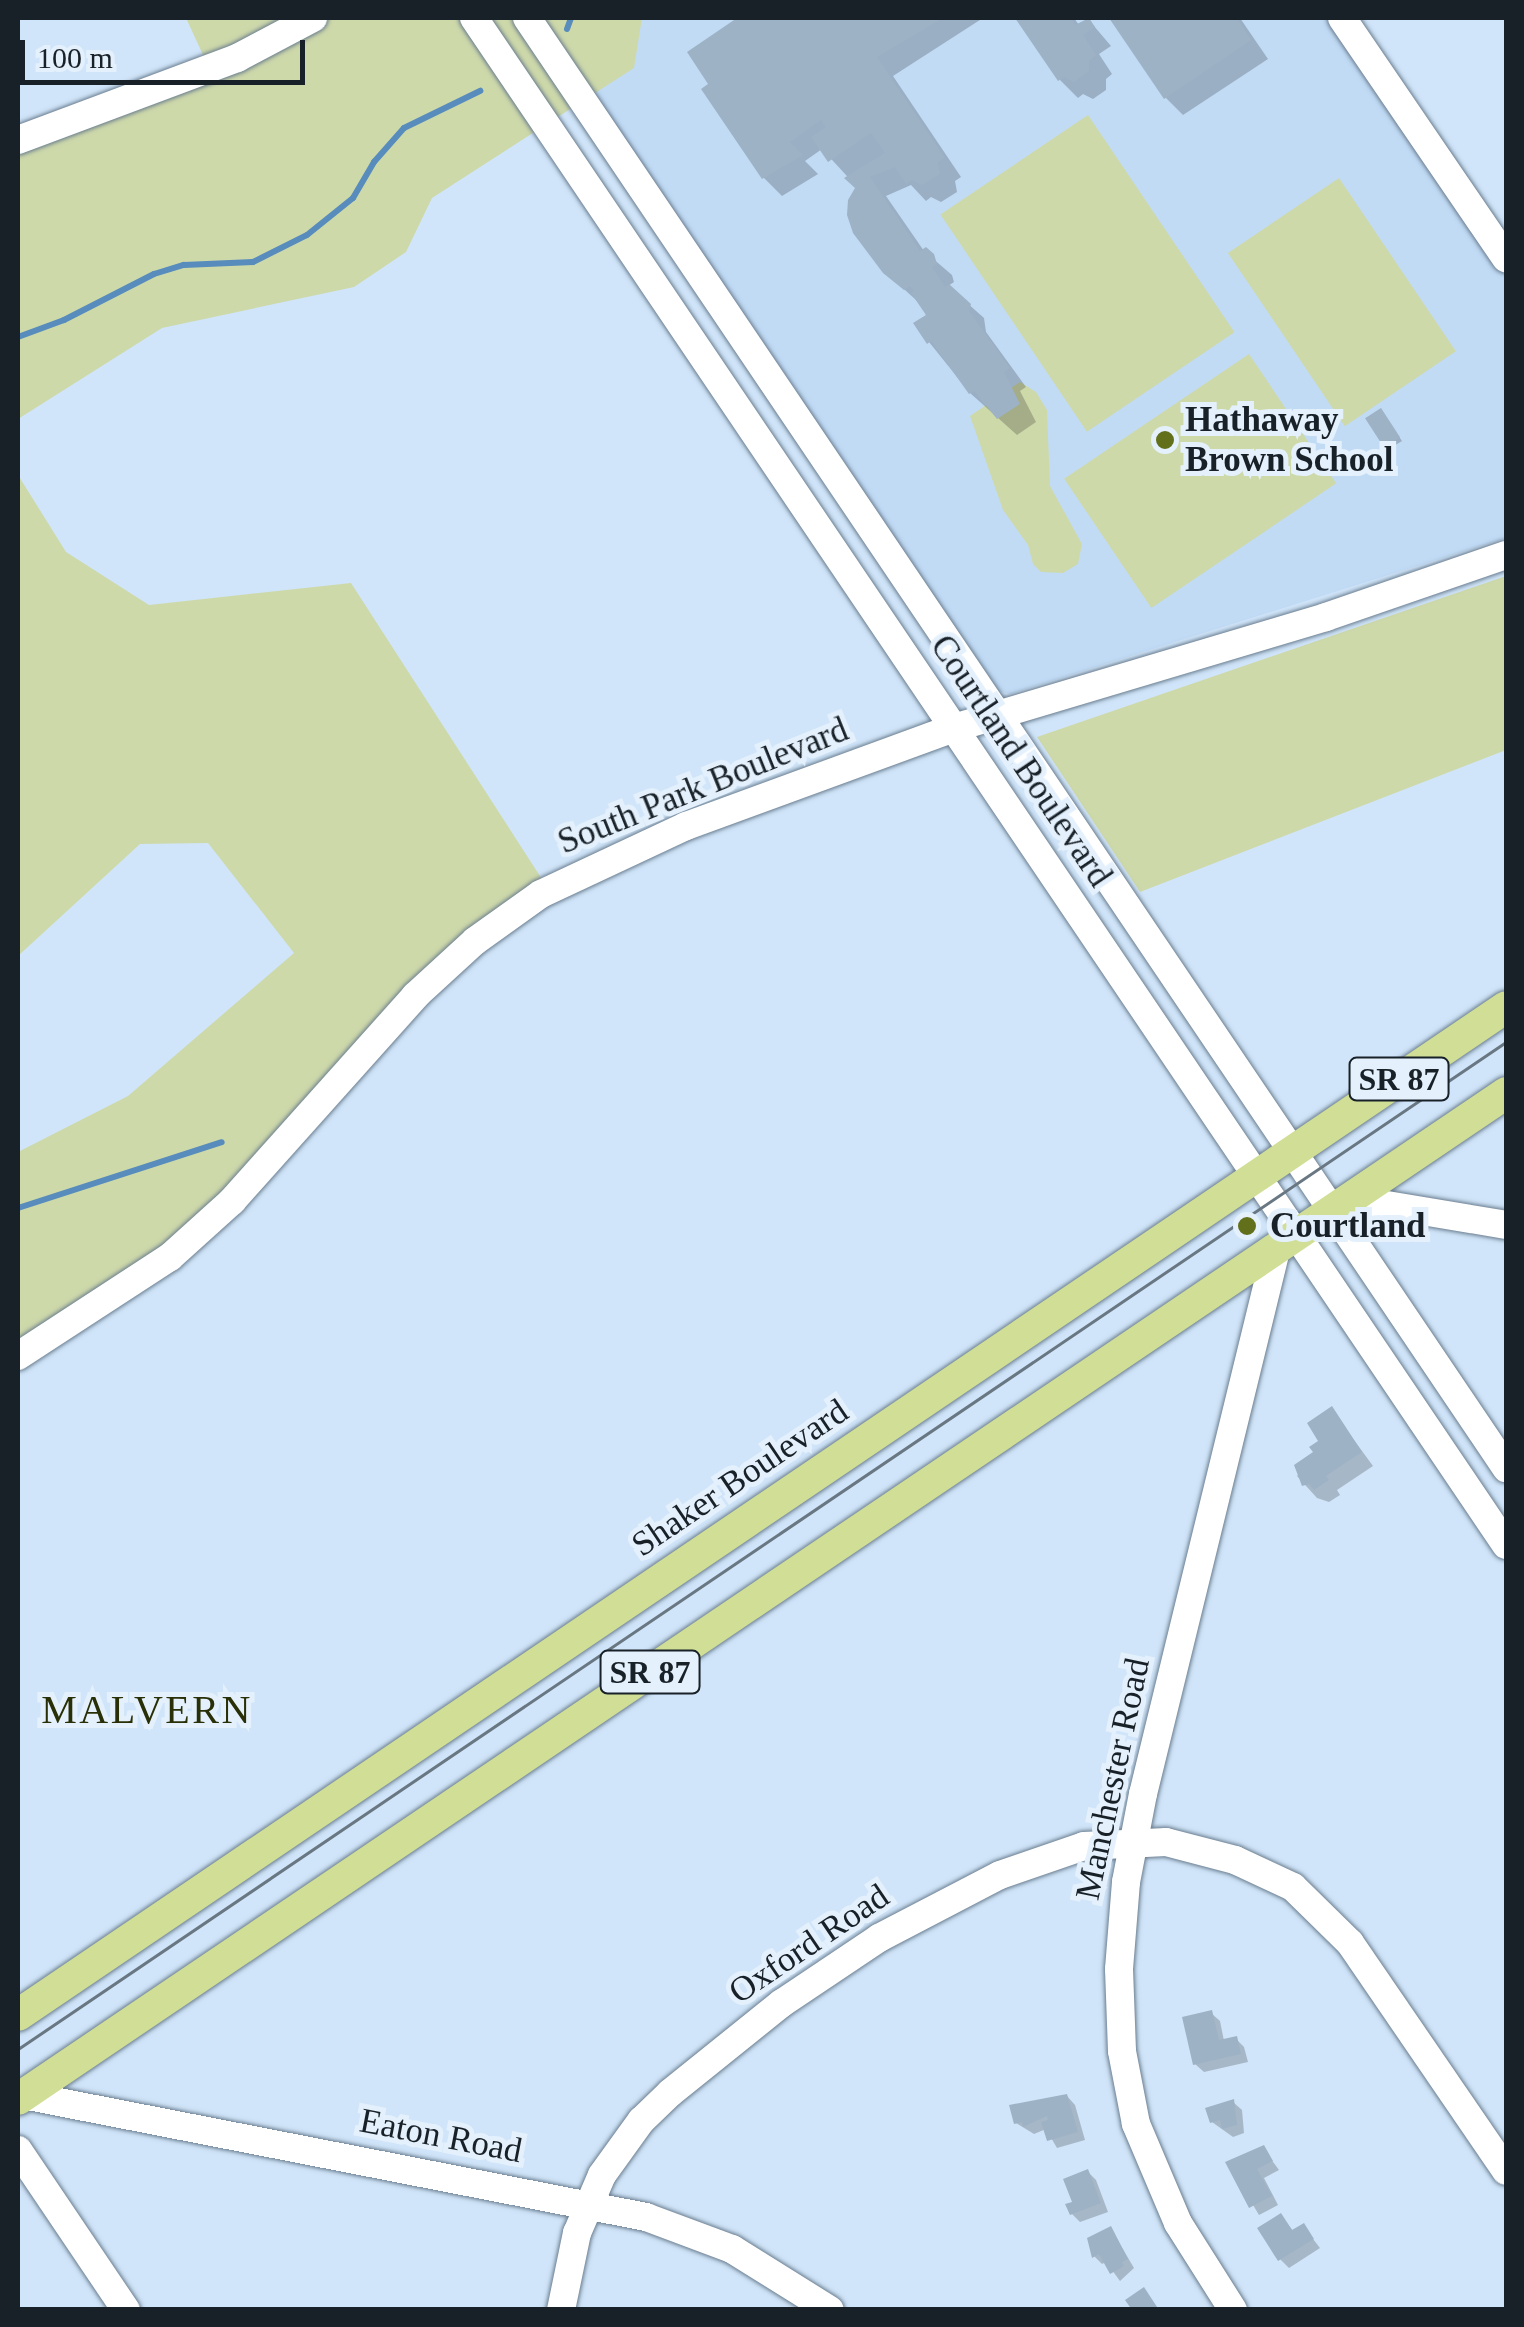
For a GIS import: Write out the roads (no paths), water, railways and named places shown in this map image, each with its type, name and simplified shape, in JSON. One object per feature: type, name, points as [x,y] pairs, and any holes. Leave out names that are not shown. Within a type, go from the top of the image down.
[{"type":"main road","name":"Shaker Boulevard","points":[[18,2014],[1506,1007]]},
{"type":"main road","name":"SR 87","points":[[19,2096],[1506,1093]]},
{"type":"street","points":[[18,140],[237,58],[313,18]]},
{"type":"street","name":"Courtland Boulevard","points":[[474,18],[1256,1177],[1286,1243],[1360,1330],[1506,1545]]},
{"type":"street","name":"Courtland Boulevard","points":[[526,18],[1291,1152],[1341,1205],[1395,1305],[1506,1468]]},
{"type":"street","points":[[1342,18],[1506,258]]},
{"type":"street","points":[[714,372],[750,348]]},
{"type":"street","name":"South Park Boulevard","points":[[18,1356],[170,1257],[232,1201],[415,996],[475,940],[541,894],[686,826],[954,728],[1326,617],[1506,555]]},
{"type":"street","points":[[1341,1205],[1506,1225]]},
{"type":"street","name":"Manchester Road","points":[[1233,2310],[1164,2193],[1127,2092],[1118,1969],[1134,1841],[1286,1243]]},
{"type":"street","points":[[1360,1330],[1395,1305]]},
{"type":"street","name":"Oxford Road","points":[[562,2310],[570,2258],[588,2203],[618,2150],[670,2093],[836,1965],[917,1916],[1026,1863],[1084,1846],[1166,1842],[1235,1860],[1283,1881],[1315,1906],[1364,1962],[1506,2171]]},
{"type":"street","name":"Eaton Road","points":[[19,2096],[588,2203],[662,2222],[732,2249],[794,2283],[830,2310]]},
{"type":"street","points":[[18,2150],[126,2310]]},
{"type":"waterway","points":[[567,29],[571,18]]},
{"type":"waterway","points":[[18,337],[64,320],[154,274],[184,265],[253,262],[307,235],[353,198],[374,162],[404,128],[480,91]]},
{"type":"waterway","points":[[18,1208],[222,1142]]},
{"type":"tram line","points":[[18,2049],[1506,1042]]},
{"type":"place","name":"Hathaway Brown School","points":[[1165,440]]},
{"type":"place","name":"Courtland","points":[[1247,1226]]},
{"type":"district","name":"MALVERN","points":[[147,1710]]}]
